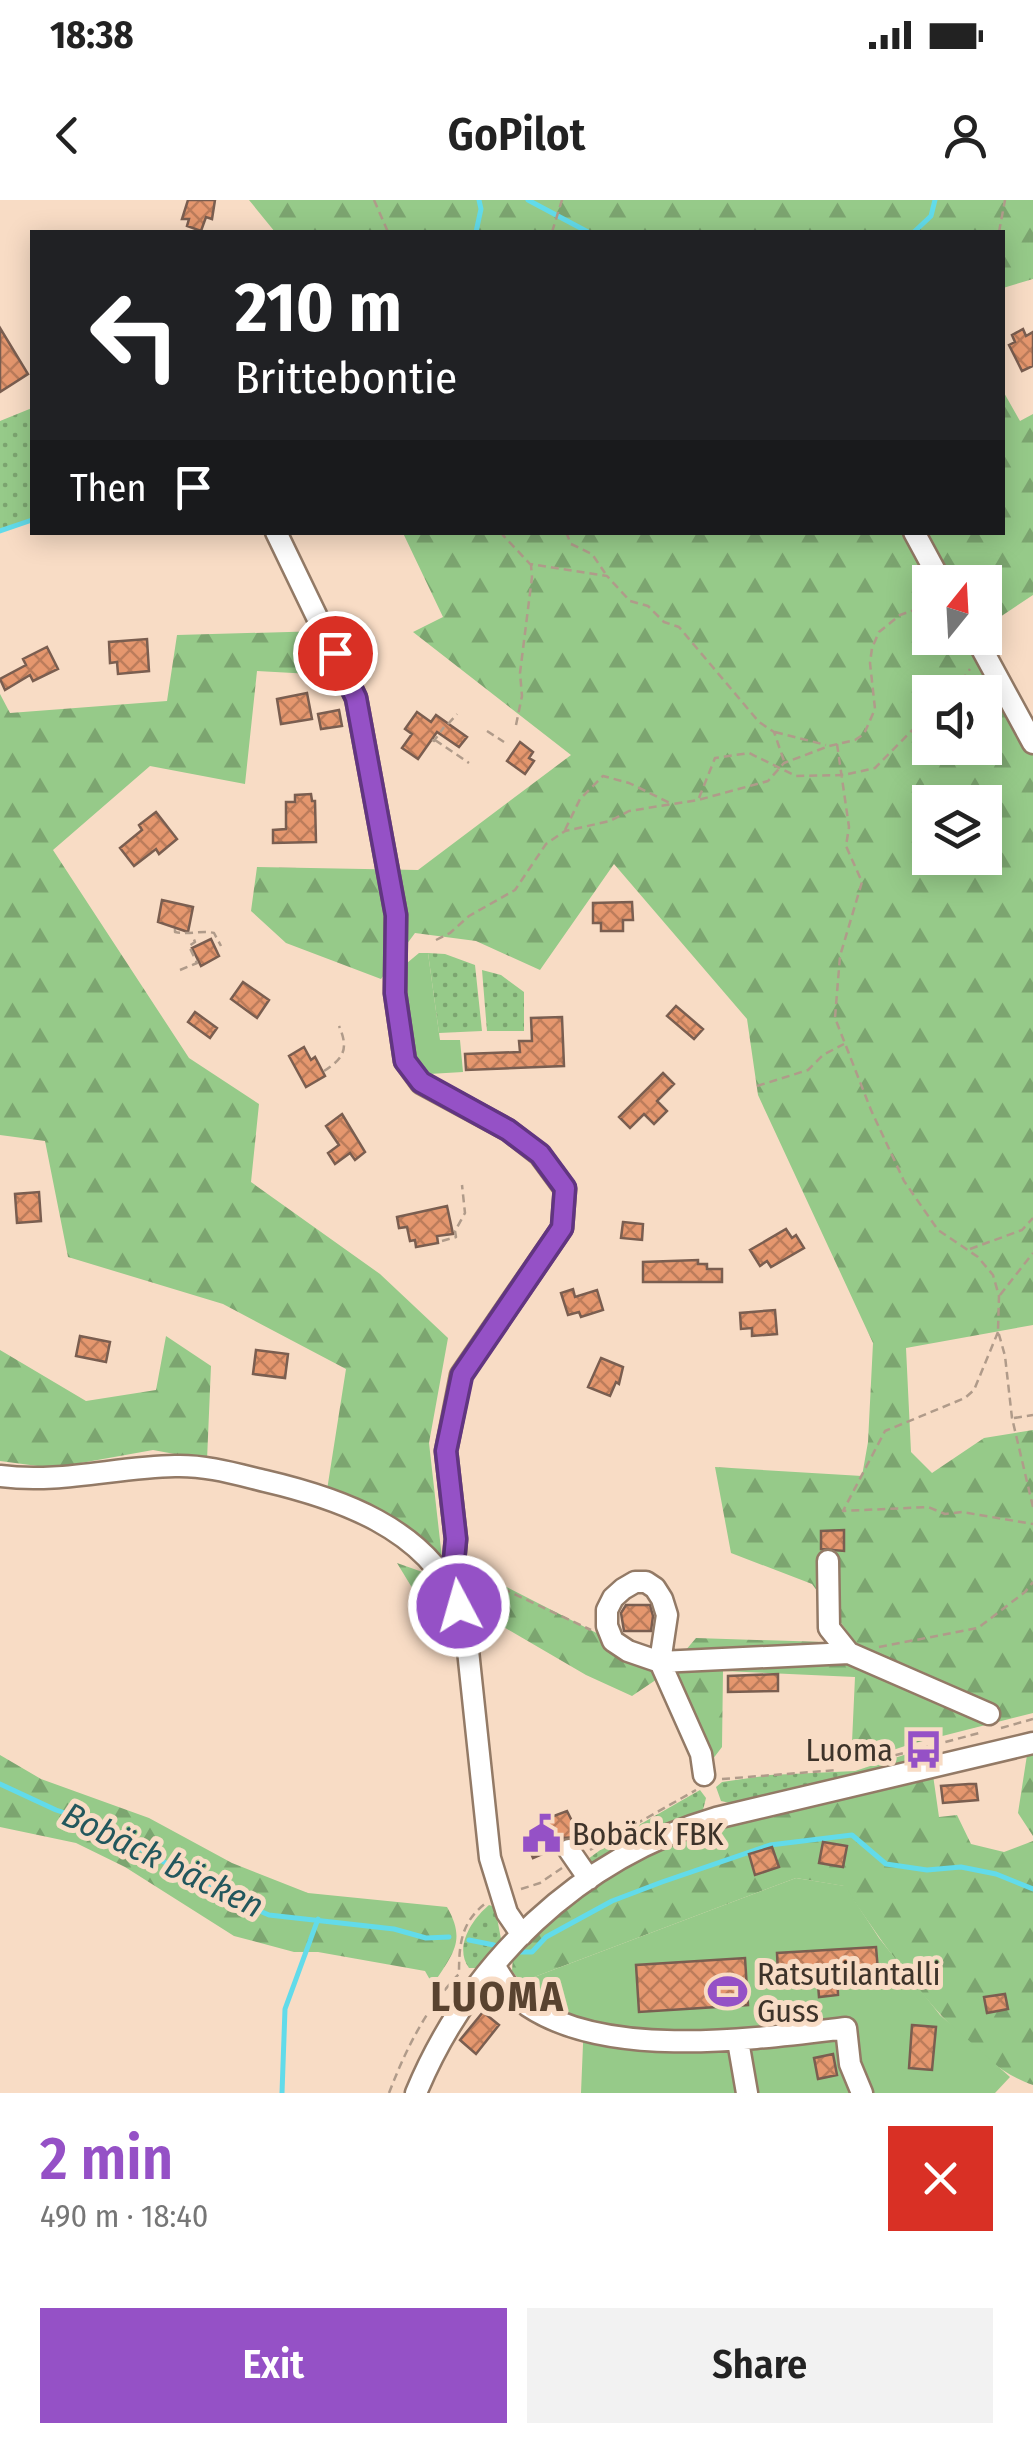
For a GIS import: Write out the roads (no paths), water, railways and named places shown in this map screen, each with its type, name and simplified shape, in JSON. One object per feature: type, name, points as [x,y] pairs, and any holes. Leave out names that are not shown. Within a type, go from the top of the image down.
[{"type":"street","points":[[277,535],[356,698],[396,915],[395,993],[405,1061],[421,1082],[508,1130],[540,1154],[565,1188],[562,1228],[462,1375],[446,1451],[456,1539],[450,1570],[467,1641],[490,1858],[507,1913],[522,1935]]},
{"type":"street","points":[[916,535],[932,565]]},
{"type":"street","points":[[985,655],[1033,743]]},
{"type":"street","points":[[0,1476],[58,1478],[180,1466],[216,1470],[315,1492],[381,1522],[450,1570]]},
{"type":"street","points":[[828,1560],[829,1628],[849,1653]]},
{"type":"street","points":[[704,1775],[701,1754],[660,1662],[668,1615],[655,1588],[646,1582],[636,1582],[613,1598],[608,1610],[607,1626],[613,1641],[628,1651],[660,1662],[849,1653],[989,1714]]},
{"type":"street","points":[[416,2093],[432,2054],[458,2010],[494,1965],[522,1935],[589,1879],[621,1858],[700,1823],[1033,1743]]},
{"type":"street","points":[[568,1850],[589,1879]]},
{"type":"street","points":[[494,1965],[514,1995],[530,2008],[578,2028],[617,2038],[738,2041],[846,2028],[850,2064],[862,2093]]},
{"type":"street","points":[[738,2041],[747,2093]]},
{"type":"waterway","points":[[476,230],[479,200]]},
{"type":"waterway","points":[[528,200],[584,230]]},
{"type":"waterway","points":[[916,230],[931,216],[935,200]]},
{"type":"waterway","points":[[0,531],[30,521]]},
{"type":"waterway","name":"Bobäck bäcken","points":[[0,1784],[89,1821],[269,1915],[394,1929],[426,1938],[449,1937]]},
{"type":"waterway","points":[[519,1952],[532,1952],[546,1937],[612,1901],[770,1845],[852,1835],[886,1864],[927,1870],[961,1867],[996,1874],[1033,1889]]},
{"type":"waterway","points":[[282,2093],[285,2009],[318,1919]]},
{"type":"waterway","name":"Bobäck bäcken","points":[[469,1940],[494,1945]]},
{"type":"place","name":"Luoma","points":[[923,1750]]},
{"type":"place","name":"Bobäck FBK","points":[[542,1834]]},
{"type":"place","name":"Ratsutilantalli Guss","points":[[727,1992]]},
{"type":"district","name":"LUOMA","points":[[498,1997]]}]
